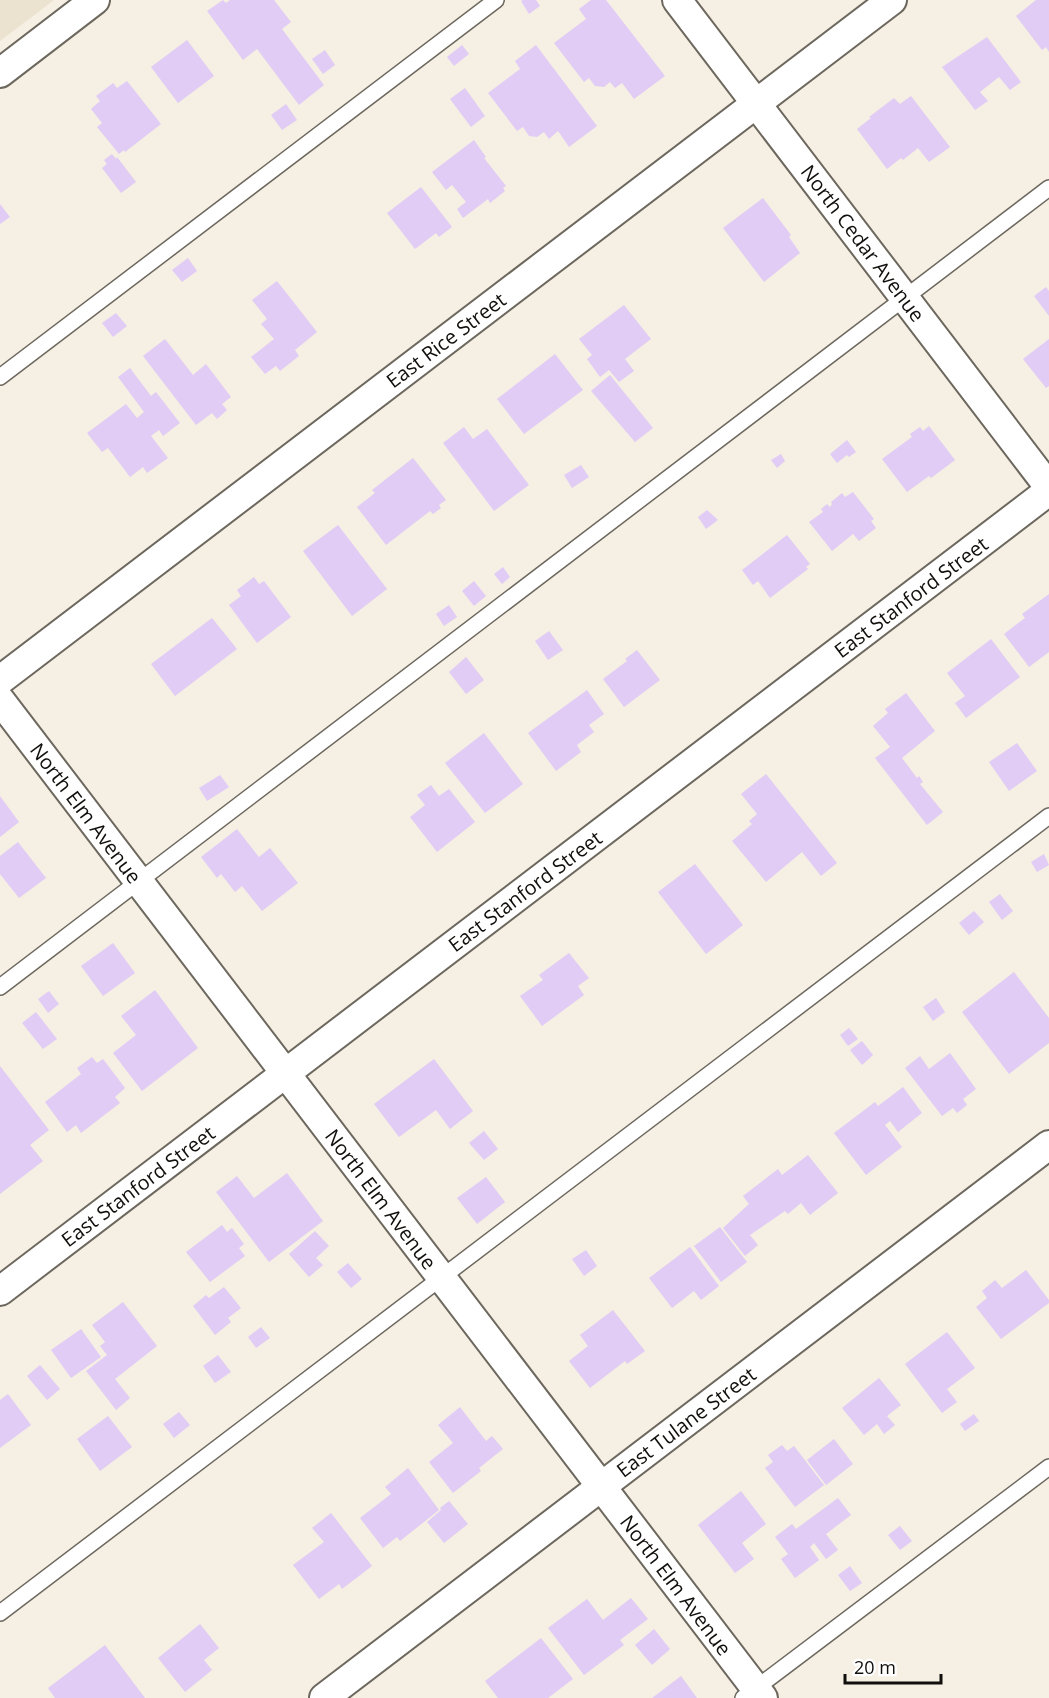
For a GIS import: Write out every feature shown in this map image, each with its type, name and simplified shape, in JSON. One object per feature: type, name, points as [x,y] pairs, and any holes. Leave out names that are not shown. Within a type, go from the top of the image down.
[{"type":"street","points":[[0,73],[95,0]]},
{"type":"street","name":"North Cedar Avenue","points":[[677,0],[1049,489]]},
{"type":"street","name":"East Rice Street","points":[[0,680],[892,0]]},
{"type":"street","name":"East Stanford Street","points":[[0,1292],[1049,489]]},
{"type":"street","name":"North Elm Avenue","points":[[0,700],[601,1487],[754,1695]]},
{"type":"street","name":"East Tulane Street","points":[[324,1698],[1049,1145]]},
{"type":"lane","points":[[0,377],[496,0]]},
{"type":"lane","points":[[0,987],[1049,188]]},
{"type":"lane","points":[[0,1613],[1049,816]]},
{"type":"lane","points":[[754,1695],[1049,1467]]},
{"type":"shaded area","points":[[0,0],[54,0],[0,41]]},
{"type":"building","points":[[223,0],[226,3],[230,0],[274,0],[291,22],[282,29],[324,85],[299,105],[257,49],[243,60],[207,11]]},
{"type":"building","points":[[536,0],[540,6],[529,14],[521,1]]},
{"type":"building","points":[[591,0],[606,0],[665,76],[634,99],[622,83],[615,88],[610,82],[604,87],[595,86],[589,78],[584,82],[554,43],[586,19],[579,9]]},
{"type":"building","points":[[1036,0],[1049,0],[1049,52],[1046,47],[1042,50],[1016,16]]},
{"type":"building","points":[[987,37],[1021,82],[1010,90],[999,77],[980,92],[988,101],[975,110],[942,67]]},
{"type":"building","points":[[187,40],[214,76],[178,103],[151,67]]},
{"type":"building","points":[[462,45],[469,54],[454,66],[447,57]]},
{"type":"building","points":[[536,45],[597,126],[569,147],[558,131],[549,139],[544,132],[537,137],[529,136],[523,127],[517,131],[488,93],[520,69],[515,61]]},
{"type":"building","points":[[325,50],[335,65],[323,74],[312,59]]},
{"type":"building","points":[[127,81],[161,124],[125,152],[124,150],[119,154],[97,127],[102,123],[91,109],[100,101],[96,96],[113,83],[117,88]]},
{"type":"building","points":[[465,88],[485,116],[471,127],[450,99]]},
{"type":"building","points":[[911,96],[950,147],[929,162],[918,148],[887,169],[857,129],[894,98],[900,104]]},
{"type":"building","points":[[286,104],[297,120],[282,130],[271,115]]},
{"type":"building","points":[[474,140],[486,157],[484,158],[506,186],[503,188],[505,191],[490,203],[488,199],[463,218],[457,209],[466,202],[452,185],[446,190],[432,172]]},
{"type":"building","points":[[112,154],[116,159],[117,157],[136,182],[121,193],[102,168],[107,164],[104,160]]},
{"type":"building","points":[[421,187],[452,227],[439,237],[436,233],[415,249],[387,213]]},
{"type":"building","points":[[763,198],[791,235],[789,237],[800,253],[764,282],[723,228]]},
{"type":"building","points":[[0,204],[10,217],[0,224]]},
{"type":"building","points":[[188,258],[197,271],[182,282],[172,270]]},
{"type":"building","points":[[277,281],[317,332],[295,350],[299,356],[280,371],[276,366],[265,374],[251,357],[274,339],[261,324],[267,319],[252,300]]},
{"type":"building","points":[[1046,287],[1049,291],[1049,316],[1034,296]]},
{"type":"building","points":[[624,305],[651,339],[625,359],[634,371],[619,382],[609,370],[600,377],[587,359],[592,355],[579,339]]},
{"type":"building","points":[[116,313],[127,326],[113,337],[102,323]]},
{"type":"building","points":[[165,339],[193,375],[206,364],[231,397],[222,404],[227,410],[217,419],[212,413],[196,425],[143,356]]},
{"type":"building","points":[[1049,339],[1049,386],[1046,388],[1023,359]]},
{"type":"building","points":[[555,354],[583,390],[524,434],[497,399]]},
{"type":"building","points":[[130,368],[151,396],[156,392],[180,423],[163,436],[159,430],[151,436],[168,458],[147,473],[143,467],[130,477],[108,448],[102,452],[87,433],[126,404],[137,418],[144,412],[118,377]]},
{"type":"building","points":[[610,375],[653,428],[635,442],[591,391]]},
{"type":"building","points":[[929,426],[955,460],[907,492],[882,459],[912,437],[910,434],[920,427],[923,431]]},
{"type":"building","points":[[464,427],[473,439],[487,429],[529,485],[494,511],[443,443]]},
{"type":"building","points":[[847,440],[856,452],[849,457],[847,455],[837,463],[830,454]]},
{"type":"building","points":[[781,454],[785,461],[777,468],[771,460]]},
{"type":"building","points":[[413,458],[446,500],[433,514],[430,511],[386,545],[357,507],[375,493],[372,490]]},
{"type":"building","points":[[581,465],[589,477],[572,488],[564,475]]},
{"type":"building","points":[[853,492],[874,519],[871,521],[876,528],[859,541],[853,534],[832,551],[809,522],[823,512],[821,509],[827,504],[830,507],[831,502],[842,493],[845,497]]},
{"type":"building","points":[[707,510],[718,520],[706,529],[698,517]]},
{"type":"building","points":[[338,525],[387,589],[352,616],[303,551]]},
{"type":"building","points":[[787,535],[810,564],[806,567],[808,569],[770,598],[758,581],[753,585],[742,570]]},
{"type":"building","points":[[503,567],[510,577],[502,584],[494,574]]},
{"type":"building","points":[[254,577],[259,584],[264,581],[291,617],[257,643],[229,605],[241,596],[237,590]]},
{"type":"building","points":[[474,581],[486,596],[474,606],[462,591]]},
{"type":"building","points":[[1049,594],[1049,652],[1029,667],[1004,634],[1025,618],[1022,614]]},
{"type":"building","points":[[449,605],[457,617],[444,626],[436,614]]},
{"type":"building","points":[[212,618],[237,649],[175,696],[151,664]]},
{"type":"building","points":[[549,631],[563,650],[548,660],[535,641]]},
{"type":"building","points":[[991,639],[1020,677],[966,718],[955,703],[965,696],[947,673]]},
{"type":"building","points":[[637,650],[660,680],[624,707],[603,679],[627,661],[625,659]]},
{"type":"building","points":[[466,657],[484,680],[466,694],[449,672]]},
{"type":"building","points":[[587,690],[604,714],[589,725],[594,732],[577,745],[581,752],[556,771],[528,733]]},
{"type":"building","points":[[906,693],[935,731],[902,758],[917,778],[919,776],[923,782],[920,784],[943,812],[927,825],[875,758],[890,747],[873,726],[888,713],[885,709]]},
{"type":"building","points":[[484,733],[523,784],[485,813],[445,763]]},
{"type":"building","points":[[1017,743],[1037,771],[1009,791],[989,762]]},
{"type":"building","points":[[766,774],[837,863],[821,876],[802,852],[766,882],[732,841],[752,824],[749,821],[757,814],[741,794]]},
{"type":"building","points":[[220,775],[229,787],[207,801],[199,788]]},
{"type":"building","points":[[431,785],[439,796],[449,789],[475,822],[437,852],[410,817],[425,805],[417,795]]},
{"type":"building","points":[[0,796],[19,822],[0,837]]},
{"type":"building","points":[[237,829],[259,857],[270,848],[298,883],[262,911],[242,886],[235,892],[221,874],[217,878],[201,857]]},
{"type":"building","points":[[18,842],[46,878],[19,898],[0,874],[0,856]]},
{"type":"building","points":[[1044,854],[1049,865],[1037,872],[1031,862]]},
{"type":"building","points":[[695,864],[743,925],[706,954],[658,892]]},
{"type":"building","points":[[1000,894],[1013,911],[1002,920],[989,902]]},
{"type":"building","points":[[974,911],[984,922],[969,935],[959,923]]},
{"type":"building","points":[[113,943],[135,973],[103,996],[81,966]]},
{"type":"building","points":[[569,953],[589,978],[578,986],[584,995],[542,1026],[520,996],[543,980],[539,975]]},
{"type":"building","points":[[1014,972],[1049,1018],[1049,1043],[1009,1074],[962,1012]]},
{"type":"building","points":[[155,990],[198,1048],[142,1091],[113,1053],[136,1035],[121,1016]]},
{"type":"building","points":[[49,991],[59,1004],[48,1013],[38,999]]},
{"type":"building","points":[[936,998],[945,1012],[933,1021],[923,1007]]},
{"type":"building","points":[[36,1012],[57,1039],[43,1049],[22,1023]]},
{"type":"building","points":[[849,1028],[858,1039],[848,1046],[840,1035]]},
{"type":"building","points":[[862,1041],[873,1055],[862,1065],[850,1050]]},
{"type":"building","points":[[950,1053],[976,1089],[963,1099],[967,1105],[957,1113],[953,1108],[942,1116],[905,1068],[920,1056],[929,1069]]},
{"type":"building","points":[[92,1057],[97,1063],[103,1059],[125,1088],[115,1097],[120,1103],[81,1133],[76,1125],[67,1132],[45,1102],[81,1074],[77,1068]]},
{"type":"building","points":[[434,1059],[473,1111],[450,1129],[436,1110],[399,1137],[374,1104]]},
{"type":"building","points":[[0,1066],[49,1130],[30,1145],[43,1161],[0,1194]]},
{"type":"building","points":[[903,1087],[922,1113],[898,1132],[890,1121],[885,1125],[902,1147],[866,1175],[834,1133],[875,1102],[878,1106]]},
{"type":"building","points":[[484,1131],[498,1149],[484,1160],[469,1143]]},
{"type":"building","points":[[808,1155],[838,1193],[810,1215],[801,1203],[788,1214],[785,1211],[750,1235],[758,1245],[745,1256],[723,1228],[749,1204],[743,1196],[778,1169],[782,1175]]},
{"type":"building","points":[[287,1173],[323,1221],[269,1262],[216,1192],[237,1176],[254,1198]]},
{"type":"building","points":[[486,1177],[505,1202],[477,1224],[457,1198]]},
{"type":"building","points":[[222,1225],[227,1232],[232,1228],[244,1244],[239,1248],[245,1256],[210,1282],[186,1252]]},
{"type":"building","points":[[720,1227],[747,1262],[721,1282],[694,1246]]},
{"type":"building","points":[[315,1231],[329,1246],[316,1258],[323,1265],[309,1277],[289,1254]]},
{"type":"building","points":[[690,1247],[719,1286],[701,1300],[694,1291],[672,1308],[649,1278]]},
{"type":"building","points":[[586,1250],[597,1266],[584,1276],[572,1259]]},
{"type":"building","points":[[348,1263],[362,1279],[351,1288],[337,1272]]},
{"type":"building","points":[[1026,1270],[1049,1303],[1001,1339],[976,1307],[987,1298],[982,1291],[995,1280],[1002,1288]]},
{"type":"building","points":[[224,1287],[241,1308],[228,1318],[231,1322],[215,1335],[193,1306],[206,1295],[209,1298]]},
{"type":"building","points":[[123,1302],[157,1346],[115,1379],[130,1398],[116,1410],[86,1371],[107,1355],[100,1346],[105,1342],[92,1325]]},
{"type":"building","points":[[613,1310],[645,1351],[627,1364],[625,1361],[590,1388],[569,1361],[588,1346],[580,1335]]},
{"type":"building","points":[[261,1327],[270,1338],[256,1348],[248,1337]]},
{"type":"building","points":[[81,1329],[101,1357],[71,1378],[51,1350]]},
{"type":"building","points":[[947,1332],[975,1368],[947,1389],[957,1402],[942,1413],[905,1364]]},
{"type":"building","points":[[218,1355],[231,1372],[215,1383],[203,1366]]},
{"type":"building","points":[[40,1365],[60,1389],[47,1400],[27,1376]]},
{"type":"building","points":[[879,1378],[901,1405],[887,1416],[895,1425],[884,1434],[877,1424],[864,1435],[842,1408]]},
{"type":"building","points":[[8,1394],[31,1425],[0,1448],[0,1400]]},
{"type":"building","points":[[460,1407],[486,1441],[492,1436],[503,1449],[479,1468],[481,1471],[453,1493],[429,1462],[453,1443],[438,1425]]},
{"type":"building","points":[[179,1412],[190,1425],[174,1438],[163,1424]]},
{"type":"building","points":[[974,1414],[979,1421],[965,1431],[960,1424]]},
{"type":"building","points":[[108,1416],[132,1447],[100,1471],[77,1439]]},
{"type":"building","points":[[834,1439],[853,1464],[826,1485],[807,1460]]},
{"type":"building","points":[[782,1445],[787,1451],[794,1446],[824,1485],[795,1507],[765,1468],[773,1462],[768,1455]]},
{"type":"building","points":[[408,1468],[439,1510],[400,1541],[397,1537],[383,1548],[360,1518],[391,1494],[385,1487]]},
{"type":"building","points":[[741,1491],[766,1524],[742,1543],[754,1559],[735,1573],[698,1525]]},
{"type":"building","points":[[838,1498],[851,1515],[826,1534],[838,1550],[826,1559],[814,1543],[810,1547],[819,1560],[795,1578],[781,1559],[788,1554],[775,1537],[792,1524],[796,1529]]},
{"type":"building","points":[[449,1501],[468,1524],[444,1543],[427,1522]]},
{"type":"building","points":[[331,1513],[372,1566],[342,1589],[339,1584],[319,1599],[293,1565],[324,1542],[312,1528]]},
{"type":"building","points":[[900,1526],[912,1541],[900,1550],[888,1535]]},
{"type":"building","points":[[850,1566],[862,1583],[850,1591],[838,1575]]},
{"type":"building","points":[[631,1598],[648,1619],[620,1640],[624,1645],[584,1675],[548,1628],[587,1599],[603,1620]]},
{"type":"building","points":[[200,1624],[219,1648],[204,1660],[212,1670],[185,1692],[158,1658]]},
{"type":"building","points":[[654,1629],[670,1649],[652,1665],[635,1645]]},
{"type":"building","points":[[541,1638],[573,1679],[548,1698],[498,1698],[485,1681]]},
{"type":"building","points":[[105,1645],[145,1698],[55,1698],[48,1688]]},
{"type":"building","points":[[681,1676],[697,1698],[652,1698]]}]
